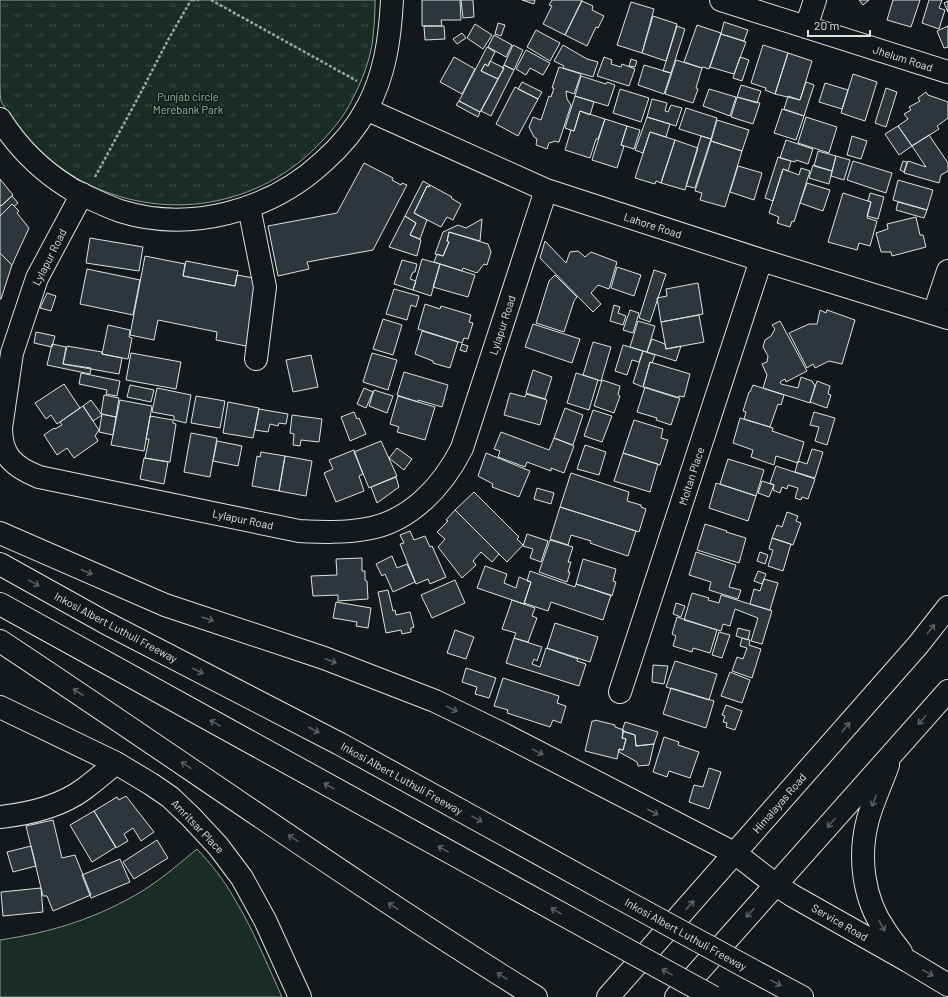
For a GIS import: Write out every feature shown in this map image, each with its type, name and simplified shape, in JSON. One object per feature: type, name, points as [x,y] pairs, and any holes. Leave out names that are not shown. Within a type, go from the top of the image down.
[{"type":"main road","points":[[0,119],[9,134],[36,164],[68,188],[94,201],[121,211],[150,217],[179,219],[207,217],[236,212],[263,202],[289,189],[313,172],[334,152],[352,130],[370,100],[385,61],[391,29],[392,0]]},
{"type":"main road","name":"Jhelum Road","points":[[721,0],[948,72]]},
{"type":"main road","points":[[806,27],[815,0]]},
{"type":"main road","name":"Lahore Road","points":[[370,100],[546,190],[761,260],[941,316]]},
{"type":"main road","name":"Lylapur Road","points":[[82,194],[37,278],[12,353],[1,428],[3,449],[9,459],[18,467],[38,477],[299,531],[321,532],[368,529],[397,519],[411,511],[427,497],[453,466],[462,448],[546,190]]},
{"type":"main road","points":[[249,207],[265,287],[256,359]]},
{"type":"main road","name":"Moltan Place","points":[[620,692],[761,260]]},
{"type":"main road","points":[[941,316],[948,271]]},
{"type":"main road","name":"Service Road","points":[[0,533],[165,605],[324,658],[435,701],[504,734],[736,854],[776,885],[793,896],[948,985]]},
{"type":"main road","name":"Inkosi Albert Luthuli Freeway","points":[[0,564],[106,623],[340,744],[802,997]]},
{"type":"main road","points":[[0,604],[713,997]]},
{"type":"main road","name":"Himalayas Road","points":[[608,997],[736,854],[918,645],[948,607]]},
{"type":"main road","points":[[0,641],[451,944],[536,997]]},
{"type":"main road","points":[[676,997],[948,691]]},
{"type":"main road","name":"Amritsar Place","points":[[0,707],[116,763],[170,797],[191,817],[218,846],[242,878],[254,898],[300,997]]},
{"type":"main road","points":[[893,752],[868,818],[864,838],[863,867],[866,886],[878,917],[884,929],[908,961]]},
{"type":"main road","points":[[0,817],[32,811],[67,798],[84,790],[116,763]]},
{"type":"path","points":[[82,194],[111,149],[168,40],[191,0],[199,0]]},
{"type":"path","points":[[211,0],[370,100]]},
{"type":"green space","name":"Punjab circle Merebank Park","points":[[0,0],[375,0],[375,9],[372,45],[363,77],[346,111],[323,140],[298,163],[270,182],[240,195],[208,202],[176,205],[143,202],[111,194],[80,180],[59,167],[41,152],[24,134],[1,101]]},
{"type":"green space","points":[[197,849],[222,879],[241,910],[260,947],[282,997],[0,997],[0,940],[57,928],[110,908],[144,890]]},
{"type":"building","points":[[422,0],[460,0],[461,20],[441,20],[442,26],[422,26]]},
{"type":"building","points":[[461,0],[473,0],[474,17],[463,18]]},
{"type":"building","points":[[522,0],[535,0],[534,4]]},
{"type":"building","points":[[552,0],[582,0],[565,35],[543,24],[552,6],[549,5]]},
{"type":"building","points":[[859,0],[869,0],[863,5]]},
{"type":"building","points":[[893,0],[920,0],[911,27],[887,20]]},
{"type":"building","points":[[929,0],[942,0],[939,8],[945,10],[939,29],[922,23]]},
{"type":"building","points":[[582,1],[593,6],[592,10],[604,16],[598,28],[596,27],[587,46],[565,35]]},
{"type":"building","points":[[948,1],[948,12],[944,3]]},
{"type":"building","points":[[631,2],[654,9],[642,53],[617,45]]},
{"type":"building","points":[[653,16],[677,24],[666,61],[642,53]]},
{"type":"building","points":[[724,22],[748,30],[744,41],[721,34]]},
{"type":"building","points":[[498,23],[505,25],[501,36],[495,34]]},
{"type":"building","points":[[475,24],[492,35],[483,49],[467,38]]},
{"type":"building","points":[[697,25],[721,33],[709,69],[684,62]]},
{"type":"building","points":[[424,26],[444,26],[445,39],[425,40]]},
{"type":"building","points":[[677,26],[685,29],[671,73],[663,71]]},
{"type":"building","points":[[948,26],[948,47],[944,48],[937,31]]},
{"type":"building","points":[[536,30],[560,43],[550,61],[527,47]]},
{"type":"building","points":[[462,33],[466,38],[457,44],[453,39]]},
{"type":"building","points":[[721,34],[746,42],[734,74],[710,67]]},
{"type":"building","points":[[494,35],[512,45],[506,57],[488,47]]},
{"type":"building","points":[[513,45],[523,50],[514,70],[504,65]]},
{"type":"building","points":[[563,45],[587,59],[598,62],[593,77],[563,68],[564,66],[554,61]]},
{"type":"building","points":[[763,45],[788,53],[775,94],[765,90],[766,88],[751,83]]},
{"type":"building","points":[[487,47],[495,52],[488,66],[485,64],[481,71],[498,79],[480,112],[459,101]]},
{"type":"building","points":[[526,50],[550,63],[543,75],[530,68],[526,75],[516,69]]},
{"type":"building","points":[[788,53],[812,61],[800,100],[775,94]]},
{"type":"building","points":[[454,57],[475,69],[462,94],[440,82]]},
{"type":"building","points":[[604,57],[612,60],[611,64],[621,67],[622,64],[635,69],[629,86],[597,76]]},
{"type":"building","points":[[740,57],[749,60],[742,81],[733,78]]},
{"type":"building","points":[[631,59],[637,61],[635,67],[629,66]]},
{"type":"building","points":[[676,60],[702,68],[696,88],[698,89],[693,103],[665,94]]},
{"type":"building","points":[[490,61],[504,68],[498,79],[481,71],[485,64],[488,66]]},
{"type":"building","points":[[504,65],[514,70],[491,116],[481,111],[504,68],[502,68]]},
{"type":"building","points":[[644,65],[671,73],[664,94],[638,85]]},
{"type":"building","points":[[559,67],[581,74],[574,94],[566,91],[567,99],[571,105],[559,142],[556,141],[549,143],[547,149],[536,145],[537,139],[534,137],[529,127],[533,117],[541,120],[549,96],[551,97],[554,88],[552,88]]},
{"type":"building","points":[[853,74],[877,82],[865,121],[841,113]]},
{"type":"building","points":[[581,76],[606,84],[607,82],[615,85],[608,106],[575,96]]},
{"type":"building","points":[[522,82],[542,92],[538,99],[518,89]]},
{"type":"building","points":[[806,82],[814,85],[804,116],[784,109],[788,96],[800,100]]},
{"type":"building","points":[[825,83],[848,90],[842,109],[819,102]]},
{"type":"building","points":[[741,85],[761,91],[757,103],[737,97]]},
{"type":"building","points":[[515,87],[538,99],[518,136],[496,124]]},
{"type":"building","points":[[886,88],[897,92],[886,127],[875,123]]},
{"type":"building","points":[[620,89],[649,98],[641,122],[613,113]]},
{"type":"building","points":[[709,89],[736,97],[730,116],[703,106]]},
{"type":"building","points":[[926,92],[928,95],[948,102],[948,118],[937,126],[939,129],[912,146],[898,126],[908,119],[904,114],[911,110],[909,107],[920,101],[918,98]]},
{"type":"building","points":[[575,96],[594,102],[590,115],[580,111],[574,131],[565,128]]},
{"type":"building","points":[[737,97],[760,103],[753,124],[731,117]]},
{"type":"building","points":[[652,99],[667,103],[665,111],[668,112],[671,105],[682,108],[676,126],[647,117]]},
{"type":"building","points":[[459,101],[480,112],[478,117],[456,105]]},
{"type":"building","points":[[686,108],[717,118],[711,139],[679,129]]},
{"type":"building","points":[[782,109],[804,116],[796,140],[774,133]]},
{"type":"building","points":[[580,111],[605,119],[598,139],[596,139],[590,158],[565,150],[571,130],[574,131]]},
{"type":"building","points":[[647,117],[670,124],[666,137],[650,132],[643,153],[635,150]]},
{"type":"building","points":[[806,117],[837,127],[829,153],[798,143]]},
{"type":"building","points":[[605,119],[627,126],[621,145],[624,146],[617,168],[592,160]]},
{"type":"building","points":[[717,120],[749,130],[742,151],[711,141]]},
{"type":"building","points":[[627,126],[640,130],[634,149],[621,145]]},
{"type":"building","points":[[898,126],[912,146],[899,155],[885,134]]},
{"type":"building","points":[[650,132],[675,140],[661,183],[656,181],[655,184],[635,178]]},
{"type":"building","points":[[929,135],[948,163],[948,171],[941,175],[939,183],[904,173],[908,161],[926,167],[912,146]]},
{"type":"building","points":[[701,136],[711,139],[695,188],[686,186]]},
{"type":"building","points":[[852,136],[867,141],[861,159],[847,155]]},
{"type":"building","points":[[675,140],[698,148],[685,190],[661,183]]},
{"type":"building","points":[[786,140],[813,149],[808,164],[796,160],[795,162],[780,158]]},
{"type":"building","points":[[711,141],[742,151],[725,207],[700,200],[702,193],[695,191]]},
{"type":"building","points":[[818,151],[836,156],[832,171],[814,166]]},
{"type":"building","points":[[836,156],[850,160],[844,180],[831,176]]},
{"type":"building","points":[[778,157],[791,161],[788,171],[783,169],[773,201],[765,198]]},
{"type":"building","points":[[853,161],[892,173],[886,193],[847,180]]},
{"type":"building","points":[[903,161],[907,162],[904,172],[900,170]]},
{"type":"building","points":[[364,163],[393,178],[392,180],[401,185],[402,183],[407,185],[373,250],[307,262],[309,269],[278,276],[268,226],[337,213]]},
{"type":"building","points":[[813,165],[832,171],[829,184],[809,178]]},
{"type":"building","points":[[738,166],[762,173],[754,200],[730,192]]},
{"type":"building","points":[[801,168],[810,171],[794,222],[792,221],[790,227],[777,223],[779,217],[769,213],[783,169],[799,175]]},
{"type":"building","points":[[0,179],[13,195],[1,206],[0,205]]},
{"type":"building","points":[[898,180],[933,190],[927,210],[893,200]]},
{"type":"building","points":[[423,181],[430,185],[429,187],[427,186],[414,213],[427,220],[420,239],[410,235],[416,223],[405,216]]},
{"type":"building","points":[[807,183],[830,190],[823,211],[800,203]]},
{"type":"building","points":[[430,185],[452,197],[451,198],[461,204],[453,220],[447,217],[441,227],[414,213],[427,186],[429,187]]},
{"type":"building","points":[[843,193],[871,202],[867,218],[877,221],[870,246],[859,243],[857,250],[828,242]]},
{"type":"building","points":[[870,193],[884,197],[878,219],[867,216],[871,202],[868,201]]},
{"type":"building","points":[[12,196],[18,203],[14,206],[12,204],[0,216],[0,205],[1,206]]},
{"type":"building","points":[[898,202],[927,210],[924,218],[896,210]]},
{"type":"building","points":[[12,204],[19,211],[17,213],[29,228],[12,265],[0,253],[0,216]]},
{"type":"building","points":[[405,216],[416,223],[410,235],[421,240],[417,256],[389,247]]},
{"type":"building","points":[[916,217],[920,235],[923,235],[926,247],[892,256],[891,252],[881,252],[876,233],[888,229],[887,224]]},
{"type":"building","points":[[482,219],[480,241],[449,232],[447,241],[449,242],[443,256],[435,254],[443,232],[458,225],[466,228]]},
{"type":"building","points":[[449,232],[488,244],[491,252],[487,265],[484,264],[477,273],[463,268],[462,271],[434,262],[437,254],[443,256],[449,242],[447,241]]},
{"type":"building","points":[[90,238],[143,247],[139,271],[86,263]]},
{"type":"building","points":[[545,241],[566,263],[570,252],[578,251],[585,257],[591,252],[617,262],[609,289],[598,285],[591,293],[601,304],[593,312],[540,258]]},
{"type":"building","points":[[0,253],[12,265],[1,299],[0,299]]},
{"type":"building","points":[[145,256],[185,264],[183,276],[235,286],[237,275],[259,279],[246,346],[216,340],[217,332],[158,320],[154,340],[130,335]]},
{"type":"building","points":[[422,259],[440,264],[431,296],[413,290]]},
{"type":"building","points":[[402,260],[417,264],[415,272],[413,272],[410,279],[416,281],[413,290],[394,284]]},
{"type":"building","points":[[186,261],[238,271],[235,286],[183,276]]},
{"type":"building","points":[[440,264],[475,275],[468,297],[433,287]]},
{"type":"building","points":[[617,267],[641,275],[634,296],[611,288]]},
{"type":"building","points":[[87,269],[140,280],[133,315],[80,304]]},
{"type":"building","points":[[654,270],[666,274],[650,322],[639,318]]},
{"type":"building","points":[[555,275],[577,297],[574,301],[564,332],[536,323],[549,281]]},
{"type":"building","points":[[698,283],[703,314],[661,322],[657,298],[667,296],[666,289]]},
{"type":"building","points":[[394,289],[419,296],[416,307],[411,305],[407,320],[386,314]]},
{"type":"building","points":[[47,293],[56,296],[51,311],[40,308]]},
{"type":"building","points":[[425,304],[440,309],[441,306],[471,315],[469,322],[473,323],[468,339],[464,338],[462,343],[418,329]]},
{"type":"building","points":[[614,305],[620,307],[618,313],[626,316],[623,325],[610,321]]},
{"type":"building","points":[[630,310],[639,313],[633,333],[623,330]]},
{"type":"building","points":[[820,310],[826,313],[827,310],[855,320],[842,364],[829,361],[815,368],[813,364],[807,368],[789,333],[809,324],[817,324]]},
{"type":"building","points":[[699,315],[704,342],[666,349],[661,322]]},
{"type":"building","points":[[383,319],[402,325],[393,355],[373,349]]},
{"type":"building","points":[[638,321],[655,326],[647,352],[630,347]]},
{"type":"building","points":[[780,321],[807,371],[786,382],[785,379],[780,382],[781,384],[798,388],[801,377],[812,381],[815,386],[810,403],[763,388],[767,375],[762,364],[767,362],[768,356],[763,347],[765,340],[771,336],[775,329],[772,325]]},
{"type":"building","points":[[533,324],[580,339],[572,363],[525,347]]},
{"type":"building","points":[[108,325],[130,330],[129,337],[132,338],[128,359],[102,354]]},
{"type":"building","points":[[422,331],[458,342],[450,368],[433,363],[433,361],[415,354]]},
{"type":"building","points":[[36,332],[55,336],[52,347],[34,343]]},
{"type":"building","points":[[652,339],[665,344],[666,349],[681,346],[676,361],[647,352]]},
{"type":"building","points":[[593,342],[611,347],[601,381],[583,375]]},
{"type":"building","points":[[52,344],[66,347],[63,364],[91,368],[90,374],[47,365]]},
{"type":"building","points":[[462,344],[468,346],[466,352],[460,350]]},
{"type":"building","points":[[623,345],[643,351],[639,362],[632,360],[627,375],[615,371]]},
{"type":"building","points":[[67,346],[102,352],[102,354],[122,358],[119,374],[63,364]]},
{"type":"building","points":[[643,351],[655,355],[652,363],[650,362],[643,387],[633,383]]},
{"type":"building","points":[[131,353],[181,362],[176,389],[126,380]]},
{"type":"building","points":[[372,353],[397,360],[388,390],[363,382]]},
{"type":"building","points":[[311,355],[318,387],[293,392],[286,360]]},
{"type":"building","points":[[650,362],[690,374],[684,397],[679,396],[678,398],[643,387]]},
{"type":"building","points":[[533,370],[552,377],[545,399],[526,393]]},
{"type":"building","points":[[404,372],[448,385],[442,407],[418,400],[418,402],[397,395]]},
{"type":"building","points":[[81,373],[120,381],[117,396],[106,394],[107,390],[79,384]]},
{"type":"building","points":[[576,373],[598,380],[589,410],[567,403]]},
{"type":"building","points":[[602,380],[620,386],[618,395],[620,396],[614,413],[594,406]]},
{"type":"building","points":[[817,381],[830,386],[828,394],[831,395],[827,408],[810,402]]},
{"type":"building","points":[[64,384],[80,408],[57,424],[51,415],[46,419],[35,403]]},
{"type":"building","points":[[130,385],[154,390],[151,402],[127,397]]},
{"type":"building","points":[[753,385],[784,395],[781,405],[778,404],[770,427],[744,419],[746,412],[743,411],[749,392]]},
{"type":"building","points":[[645,387],[680,398],[671,425],[656,420],[657,418],[637,412]]},
{"type":"building","points":[[157,388],[191,395],[186,423],[174,420],[174,416],[152,412]]},
{"type":"building","points":[[364,388],[373,392],[366,408],[357,404]]},
{"type":"building","points":[[374,390],[393,396],[387,413],[369,406]]},
{"type":"building","points":[[510,393],[525,397],[526,394],[547,400],[540,425],[504,415]]},
{"type":"building","points":[[104,395],[119,398],[116,417],[101,414]]},
{"type":"building","points":[[196,396],[225,401],[220,428],[191,423]]},
{"type":"building","points":[[398,396],[435,407],[425,440],[397,432],[399,427],[390,424]]},
{"type":"building","points":[[91,400],[102,415],[93,421],[83,406]]},
{"type":"building","points":[[120,400],[152,406],[144,451],[111,445]]},
{"type":"building","points":[[228,402],[259,408],[253,438],[223,433]]},
{"type":"building","points":[[83,406],[99,430],[95,436],[98,441],[74,458],[67,448],[57,455],[44,435],[54,428],[55,429],[62,425],[60,422]]},
{"type":"building","points":[[565,408],[583,415],[573,445],[554,438]]},
{"type":"building","points":[[259,409],[288,414],[286,424],[279,423],[278,426],[270,424],[268,432],[255,430]]},
{"type":"building","points":[[593,410],[612,416],[602,442],[584,436]]},
{"type":"building","points":[[354,412],[357,419],[359,418],[366,434],[350,441],[341,417]]},
{"type":"building","points":[[814,412],[835,418],[827,445],[815,441],[819,427],[810,425]]},
{"type":"building","points":[[102,414],[116,417],[113,435],[99,432]]},
{"type":"building","points":[[292,415],[322,419],[319,442],[301,440],[300,446],[293,445],[294,434],[290,433]]},
{"type":"building","points":[[150,416],[173,420],[173,423],[176,424],[170,462],[145,458],[149,439],[146,439]]},
{"type":"building","points":[[740,418],[773,428],[772,431],[804,442],[798,463],[776,456],[774,465],[751,457],[753,450],[733,443]]},
{"type":"building","points":[[634,420],[663,429],[661,438],[668,440],[660,465],[623,453]]},
{"type":"building","points":[[501,432],[549,450],[554,438],[574,446],[564,473],[551,468],[551,471],[527,462],[525,467],[498,457],[500,451],[494,449]]},
{"type":"building","points":[[191,433],[217,438],[210,477],[184,472]]},
{"type":"building","points":[[217,441],[242,446],[238,466],[213,461]]},
{"type":"building","points":[[381,441],[397,476],[369,488],[354,452]]},
{"type":"building","points":[[585,445],[606,452],[599,475],[577,469]]},
{"type":"building","points":[[397,448],[412,459],[404,470],[389,458]]},
{"type":"building","points":[[812,449],[823,452],[815,478],[795,472],[798,461],[807,464]]},
{"type":"building","points":[[354,450],[363,474],[359,476],[364,491],[336,502],[324,473],[333,469],[329,460]]},
{"type":"building","points":[[261,452],[285,456],[279,491],[252,486],[257,456],[260,457]]},
{"type":"building","points":[[486,453],[530,471],[519,497],[492,487],[493,484],[478,476]]},
{"type":"building","points":[[623,453],[658,464],[650,492],[614,481]]},
{"type":"building","points":[[285,456],[312,461],[306,496],[279,491]]},
{"type":"building","points":[[144,458],[168,462],[164,484],[140,479]]},
{"type":"building","points":[[728,459],[764,470],[756,496],[720,484]]},
{"type":"building","points":[[776,466],[815,479],[808,499],[802,497],[801,500],[795,498],[798,488],[788,485],[787,489],[782,487],[780,493],[773,490],[774,485],[770,483]]},
{"type":"building","points":[[571,473],[629,492],[627,501],[641,505],[641,507],[646,509],[639,532],[560,507]]},
{"type":"building","points":[[396,477],[399,487],[377,503],[371,487]]},
{"type":"building","points":[[762,481],[774,485],[769,497],[758,493]]},
{"type":"building","points":[[716,483],[756,496],[748,521],[709,508]]},
{"type":"building","points":[[537,488],[554,493],[551,504],[534,499]]},
{"type":"building","points":[[474,492],[519,537],[517,539],[523,545],[507,562],[455,510]]},
{"type":"building","points":[[560,507],[636,531],[628,556],[590,543],[591,541],[571,535],[568,545],[550,539]]},
{"type":"building","points":[[455,510],[499,554],[492,562],[481,552],[473,561],[476,565],[462,578],[438,547],[445,539],[437,532],[448,521],[446,520]]},
{"type":"building","points":[[787,512],[798,516],[796,521],[801,523],[793,545],[772,538],[777,525],[782,527]]},
{"type":"building","points":[[705,524],[746,538],[739,563],[697,550]]},
{"type":"building","points":[[410,531],[414,540],[425,536],[430,547],[432,546],[446,577],[430,584],[428,579],[416,584],[400,544],[404,543],[400,535]]},
{"type":"building","points":[[527,534],[548,541],[541,562],[530,558],[533,549],[523,546]]},
{"type":"building","points":[[772,538],[791,544],[783,571],[768,566],[773,550],[769,549]]},
{"type":"building","points":[[550,540],[573,547],[568,562],[571,562],[567,582],[539,572]]},
{"type":"building","points":[[696,552],[736,565],[729,587],[741,590],[738,599],[709,590],[711,582],[689,575]]},
{"type":"building","points":[[760,552],[768,555],[765,564],[757,561]]},
{"type":"building","points":[[392,556],[397,568],[407,564],[415,582],[393,592],[385,574],[382,576],[376,564]]},
{"type":"building","points":[[362,558],[362,571],[365,571],[368,599],[338,601],[338,595],[313,596],[311,576],[337,575],[336,559]]},
{"type":"building","points":[[583,559],[616,569],[613,581],[616,582],[612,596],[576,584]]},
{"type":"building","points":[[485,566],[507,574],[504,583],[516,588],[519,577],[531,582],[524,604],[477,588]]},
{"type":"building","points":[[530,571],[575,587],[576,584],[611,595],[603,620],[551,602],[548,611],[524,603],[531,582],[527,581]]},
{"type":"building","points":[[758,571],[766,574],[762,584],[754,581]]},
{"type":"building","points":[[764,579],[778,583],[770,610],[750,604],[754,589],[760,591]]},
{"type":"building","points":[[455,580],[465,603],[432,618],[421,595]]},
{"type":"building","points":[[388,590],[393,611],[395,610],[396,615],[410,612],[414,627],[411,628],[411,632],[402,634],[401,630],[386,633],[378,592]]},
{"type":"building","points":[[692,593],[709,598],[708,600],[719,603],[721,595],[772,611],[762,644],[751,641],[758,618],[735,609],[730,626],[723,624],[721,631],[684,620]]},
{"type":"building","points":[[512,600],[535,608],[532,616],[537,618],[528,642],[514,638],[516,633],[502,629]]},
{"type":"building","points":[[336,602],[371,608],[368,628],[356,626],[357,622],[333,618]]},
{"type":"building","points":[[676,603],[685,606],[681,617],[673,614]]},
{"type":"building","points":[[677,617],[717,630],[710,653],[693,648],[692,652],[673,646],[676,636],[672,634]]},
{"type":"building","points":[[555,623],[598,637],[590,662],[547,648]]},
{"type":"building","points":[[738,628],[750,631],[748,640],[736,636]]},
{"type":"building","points":[[455,630],[474,637],[466,659],[447,653]]},
{"type":"building","points":[[719,632],[730,635],[722,658],[712,655]]},
{"type":"building","points":[[514,638],[542,647],[537,661],[534,659],[532,664],[540,667],[546,648],[578,659],[577,661],[586,664],[579,686],[506,663]]},
{"type":"building","points":[[742,638],[750,640],[749,645],[761,649],[752,678],[732,671],[737,657],[743,659],[747,648],[740,646]]},
{"type":"building","points":[[675,661],[717,674],[709,700],[666,687]]},
{"type":"building","points":[[653,665],[668,666],[664,684],[652,682]]},
{"type":"building","points":[[466,668],[496,678],[489,698],[475,694],[477,687],[462,682]]},
{"type":"building","points":[[730,672],[750,680],[742,703],[721,696]]},
{"type":"building","points":[[503,678],[559,696],[557,703],[566,706],[561,723],[553,720],[550,727],[507,713],[508,710],[494,706]]},
{"type":"building","points":[[671,688],[714,701],[706,728],[663,714]]},
{"type":"building","points":[[726,705],[742,711],[735,730],[726,727],[727,723],[723,722],[725,716],[722,715]]},
{"type":"building","points":[[595,720],[615,725],[615,727],[624,730],[622,738],[626,739],[623,750],[619,749],[617,759],[585,751],[592,721]]},
{"type":"building","points":[[625,722],[658,732],[654,744],[636,746],[635,735],[622,731]]},
{"type":"building","points":[[623,731],[635,735],[636,746],[654,744],[649,765],[638,766],[637,762],[619,752],[619,749],[623,750],[626,739],[622,738]]},
{"type":"building","points":[[664,737],[679,742],[678,745],[699,752],[690,778],[669,771],[667,777],[653,772]]},
{"type":"building","points":[[709,768],[721,772],[709,809],[689,802],[694,785],[703,787]]},
{"type":"building","points":[[126,796],[154,832],[141,841],[133,828],[124,834],[128,841],[116,848],[94,811],[117,797],[119,800]]},
{"type":"building","points":[[94,811],[116,847],[92,862],[70,825]]},
{"type":"building","points":[[53,820],[62,858],[75,855],[91,895],[53,911],[47,896],[43,896],[26,826]]},
{"type":"building","points":[[157,840],[168,858],[134,879],[123,862]]},
{"type":"building","points":[[31,846],[36,866],[13,872],[7,852]]},
{"type":"building","points":[[120,859],[130,882],[91,898],[82,875]]},
{"type":"building","points":[[41,888],[43,912],[3,916],[1,892]]}]
